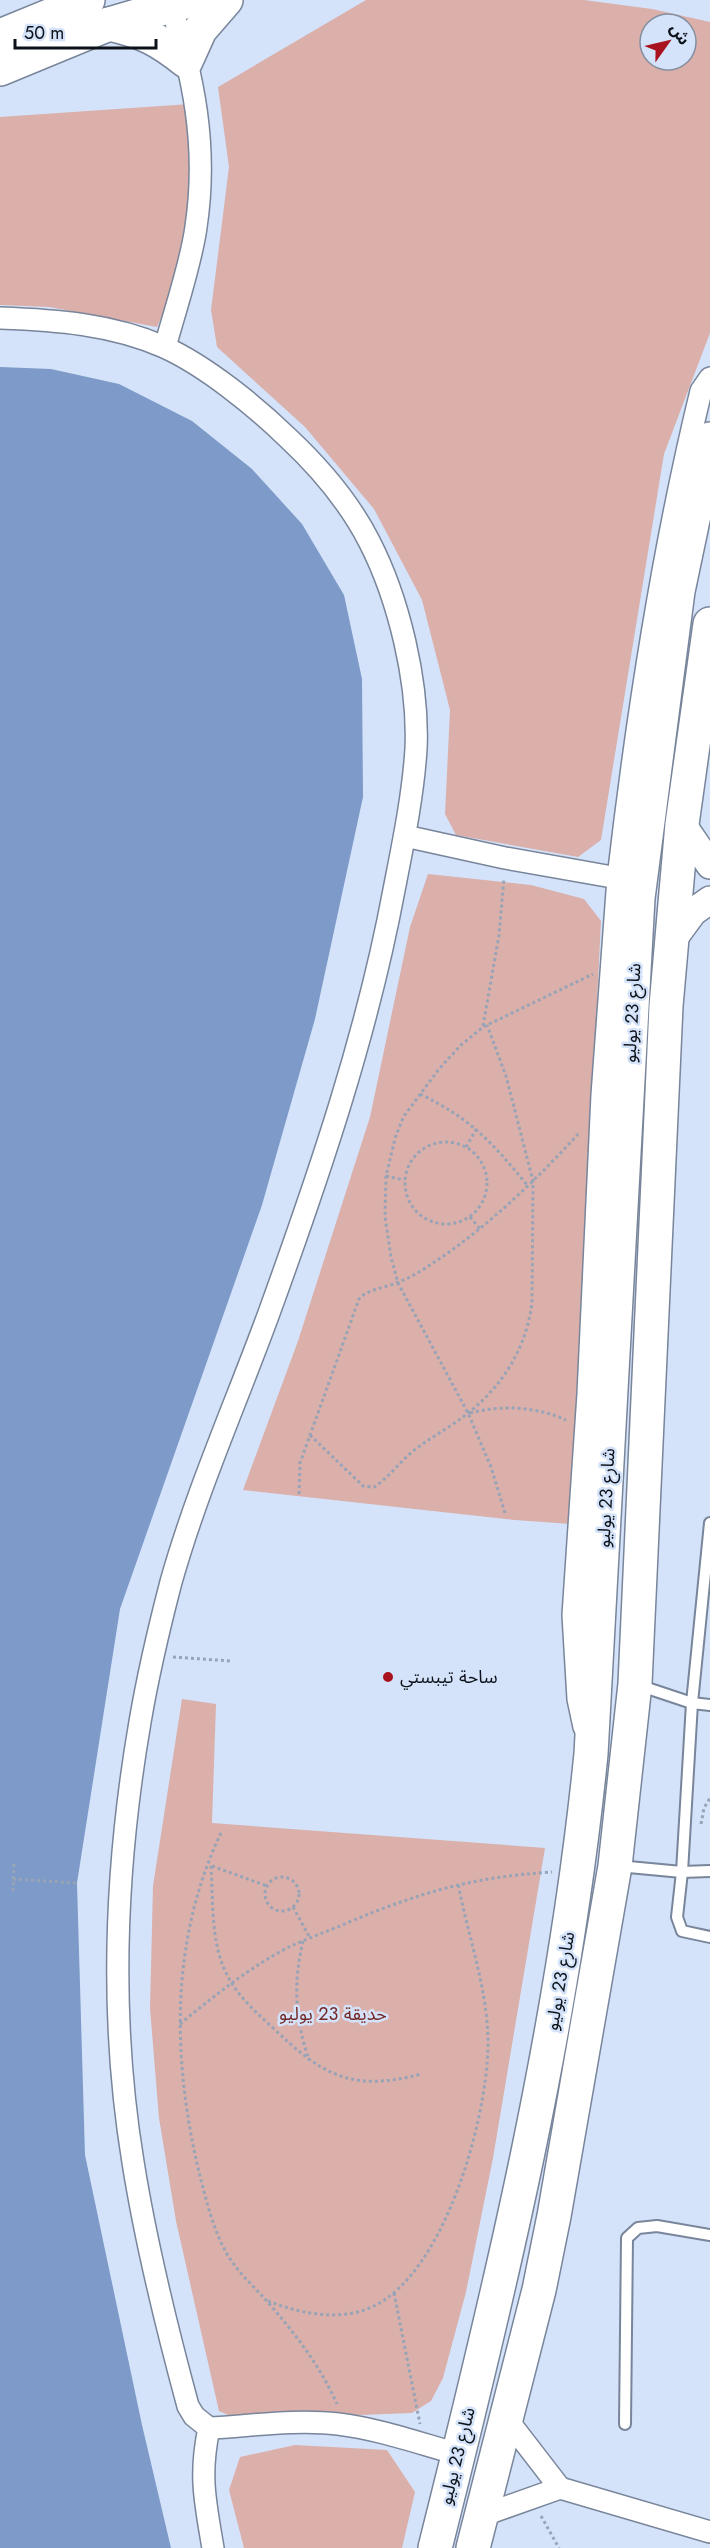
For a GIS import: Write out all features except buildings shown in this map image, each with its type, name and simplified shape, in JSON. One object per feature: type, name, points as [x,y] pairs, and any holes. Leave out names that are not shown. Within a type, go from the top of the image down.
[{"type":"main road","points":[[0,36],[88,0]]},
{"type":"main road","points":[[109,24],[141,31],[164,44],[186,61],[200,30],[226,0]]},
{"type":"main road","points":[[0,69],[109,24],[177,2]]},
{"type":"main road","name":"شارع 23 يوليو","points":[[435,2548],[529,2156],[580,1865],[591,1754],[616,1078],[678,591],[710,438]]},
{"type":"main road","name":"شارع 23 يوليو","points":[[473,2548],[539,2290],[615,1866],[635,1684],[662,1089],[671,942],[682,824],[704,698],[710,624]]},
{"type":"main road","points":[[580,1865],[615,1866]]},
{"type":"street","points":[[165,347],[196,229],[202,174],[199,120],[186,61],[177,2]]},
{"type":"street","points":[[0,28],[44,17]]},
{"type":"street","points":[[0,318],[67,321],[128,335],[165,347],[224,384],[277,427],[310,459],[340,494],[369,542],[388,590],[403,638],[412,690],[416,746],[405,836],[382,953],[359,1042],[312,1193],[195,1510],[172,1580],[153,1655],[139,1727],[121,1865],[117,1993],[132,2157],[165,2320],[188,2406],[194,2416],[209,2428],[301,2423],[345,2425],[383,2432],[458,2454]]},
{"type":"street","points":[[591,1754],[578,1699],[573,1615],[586,1428],[601,1108],[616,1078],[610,966],[618,878],[652,631],[677,492],[701,391],[710,378]]},
{"type":"street","points":[[682,824],[710,866]]},
{"type":"street","points":[[405,836],[505,858],[618,878]]},
{"type":"street","points":[[671,942],[693,912],[710,900]]},
{"type":"street","points":[[506,2418],[560,2488]]},
{"type":"street","points":[[209,2428],[203,2455],[202,2479],[213,2548]]},
{"type":"street","points":[[481,2516],[560,2488],[709,2529]]},
{"type":"lane","points":[[710,1523],[692,1702],[682,1872],[677,1917],[682,1931],[710,1937]]},
{"type":"lane","points":[[635,1684],[692,1702],[710,1705]]},
{"type":"lane","points":[[615,1866],[682,1872],[710,1871]]},
{"type":"lane","points":[[626,2424],[627,2238],[638,2228],[657,2226],[710,2235]]},
{"type":"path","points":[[310,1435],[363,1486],[377,1485],[410,1453],[468,1413],[507,1373],[525,1336],[532,1303],[533,1181],[506,1076],[485,1026],[499,935],[505,858]]},
{"type":"path","points":[[506,1513],[491,1467],[468,1413],[398,1283],[391,1257],[385,1217],[386,1176],[396,1135],[405,1116],[449,1057],[485,1026],[610,966]]},
{"type":"path","points":[[420,1094],[477,1128],[493,1143],[527,1186]]},
{"type":"path","points":[[299,1494],[300,1463],[357,1302],[368,1292],[398,1283],[439,1259],[480,1229],[533,1181],[601,1108]]},
{"type":"path","points":[[466,1147],[477,1128]]},
{"type":"path","points":[[446,1142],[466,1147],[481,1162],[487,1181],[483,1202],[470,1217],[451,1225],[430,1222],[413,1210],[405,1191],[404,1180],[411,1161],[426,1147],[446,1142]]},
{"type":"path","points":[[386,1176],[404,1180]]},
{"type":"path","points":[[470,1217],[480,1229]]},
{"type":"path","points":[[468,1413],[493,1408],[517,1407],[562,1418],[586,1428]]},
{"type":"path","points":[[153,1655],[231,1661]]},
{"type":"path","points":[[700,1828],[704,1808],[710,1798]]},
{"type":"path","points":[[221,1833],[206,1865],[196,1896],[187,1938],[180,2024],[188,2117],[208,2209],[228,2256],[312,2357],[333,2395],[345,2425]]},
{"type":"path","points":[[13,1891],[14,1864]]},
{"type":"path","points":[[206,1865],[267,1886]]},
{"type":"path","points":[[180,2024],[231,1984],[289,1947],[403,1900],[458,1883],[580,1865]]},
{"type":"path","points":[[211,1866],[218,1951],[231,1984],[245,2002],[309,2061],[334,2074],[360,2081],[394,2081],[421,2074]]},
{"type":"path","points":[[281,1877],[293,1881],[299,1891],[297,1903],[282,1912],[271,1908],[265,1897],[267,1886],[275,1878],[281,1877]]},
{"type":"path","points":[[13,1879],[77,1882]]},
{"type":"path","points":[[266,2301],[306,2313],[340,2314],[358,2312],[374,2306],[394,2293],[417,2268],[449,2210],[472,2141],[485,2080],[488,2049],[484,1999],[458,1883]]},
{"type":"path","points":[[293,1907],[310,1938]]},
{"type":"path","points":[[303,1941],[296,1981],[296,2001],[298,2022],[309,2061]]},
{"type":"path","points":[[394,2293],[424,2444]]},
{"type":"path","points":[[531,2498],[559,2548]]},
{"type":"green space","points":[[366,0],[584,0],[665,12],[638,12],[638,72],[698,72],[698,19],[710,22],[710,333],[664,454],[601,840],[578,857],[456,835],[445,814],[450,710],[422,600],[374,509],[305,427],[217,347],[211,310],[229,167],[218,87]]},
{"type":"green space","points":[[190,104],[192,226],[167,304],[157,327],[49,307],[0,305],[0,117]]},
{"type":"green space","points":[[428,874],[531,885],[584,899],[601,921],[571,1524],[243,1490],[298,1341],[370,1117],[410,927]]},
{"type":"green space","name":"حديقة 23 يوليو","points":[[182,1699],[216,1704],[212,1823],[545,1848],[493,2158],[466,2292],[443,2378],[431,2401],[412,2413],[360,2415],[293,2413],[235,2418],[219,2411],[176,2221],[159,2118],[150,2008],[153,1886]]},
{"type":"green space","points":[[295,2445],[387,2450],[415,2492],[402,2548],[244,2548],[229,2490],[240,2457]]},
{"type":"water","points":[[0,367],[51,369],[119,384],[192,421],[252,469],[302,524],[344,595],[362,679],[363,797],[315,1019],[262,1205],[120,1609],[77,1883],[85,2155],[142,2425],[171,2548],[0,2548]]},
{"type":"place","name":"ساحة تيبستي","points":[[388,1677]]}]
